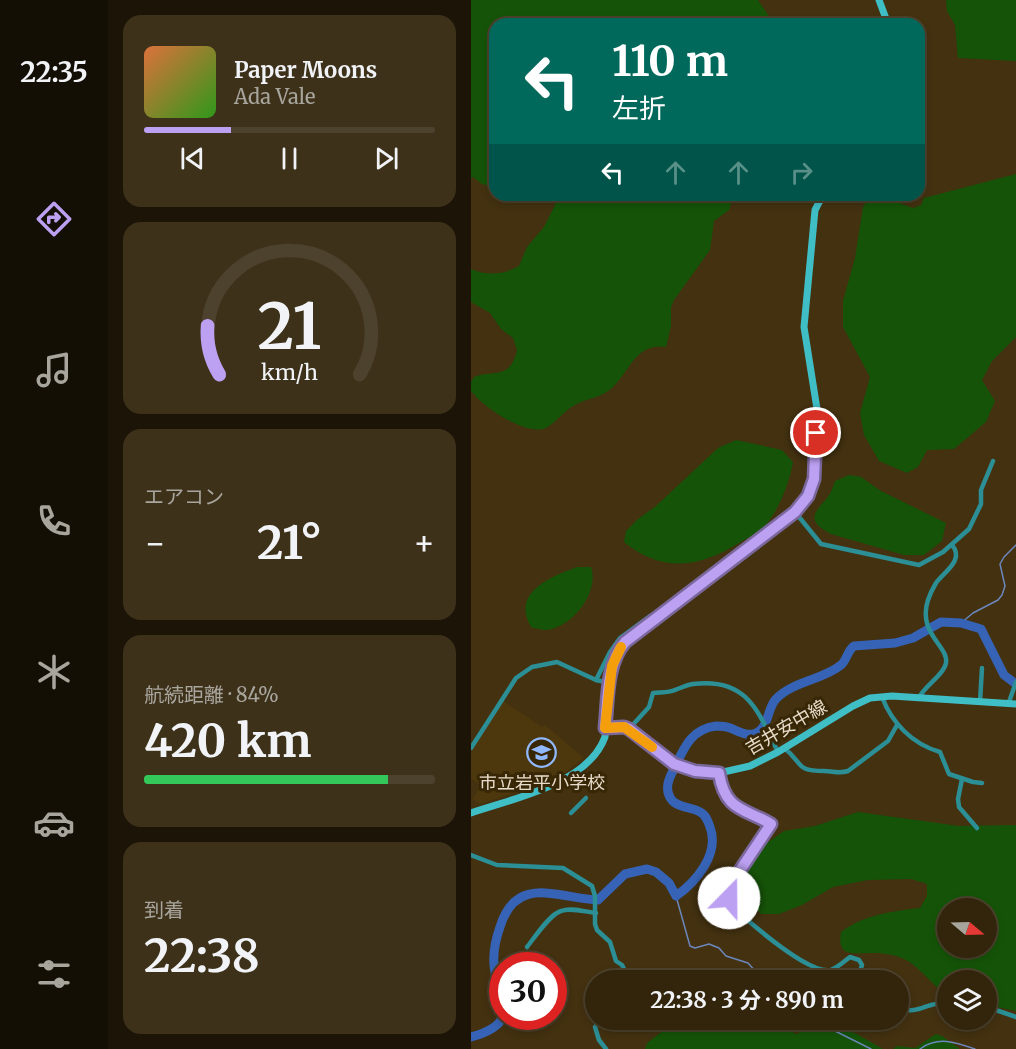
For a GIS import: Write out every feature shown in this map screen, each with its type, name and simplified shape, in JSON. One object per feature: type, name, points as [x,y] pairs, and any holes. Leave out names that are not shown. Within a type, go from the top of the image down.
[{"type":"main road","points":[[879,0],[886,18]]},
{"type":"main road","points":[[471,813],[564,781],[599,750],[605,737],[612,666],[619,649],[795,512],[808,496],[814,479],[817,409],[804,327],[815,210],[820,201]]},
{"type":"main road","name":"吉井安中線","points":[[629,729],[666,758],[683,768],[719,773],[750,766],[870,698],[980,702],[1012,700]]},
{"type":"main road","points":[[605,728],[629,729]]},
{"type":"street","points":[[795,512],[821,544],[913,565],[924,563],[952,545],[973,525],[981,504],[981,490],[993,461]]},
{"type":"street","points":[[918,699],[927,685],[942,672],[947,661],[929,628],[925,611],[937,582],[955,560],[956,553],[952,545]]},
{"type":"street","points":[[596,680],[619,638],[650,616],[655,619]]},
{"type":"street","points":[[471,748],[516,678],[532,667],[557,662],[596,680],[610,683]]},
{"type":"street","points":[[980,702],[982,668]]},
{"type":"street","points":[[1012,700],[1016,682]]},
{"type":"street","points":[[629,729],[649,707],[653,693],[673,691],[690,684],[728,685],[752,703],[781,750],[807,770],[843,773],[888,741],[897,725]]},
{"type":"street","points":[[882,697],[897,725],[926,748],[940,752],[947,772],[962,779],[983,783]]},
{"type":"street","points":[[719,773],[731,804],[771,824],[733,881],[727,902],[808,965],[831,970],[850,957],[859,960],[862,965],[860,970]]},
{"type":"street","points":[[962,779],[958,799],[959,807],[977,828]]},
{"type":"street","points":[[570,813],[586,798]]},
{"type":"street","points":[[471,855],[497,865],[563,868],[592,886],[595,896],[597,930],[609,942],[617,961],[626,970]]},
{"type":"street","points":[[527,947],[554,914],[561,910],[596,913]]},
{"type":"street","points":[[909,1012],[937,1004]]},
{"type":"street","points":[[997,1010],[1016,1017]]},
{"type":"street","points":[[596,1030],[599,1040],[606,1049]]},
{"type":"shaded area","points":[[503,701],[542,727],[545,725],[584,758],[555,780],[480,804],[472,799],[481,786],[471,779],[471,751]]},
{"type":"green space","points":[[471,0],[758,0],[770,18],[489,18],[489,186],[473,177],[471,179]]},
{"type":"green space","points":[[946,0],[1016,0],[1016,61],[958,58],[955,25],[947,11]]},
{"type":"green space","points":[[1016,174],[1016,337],[992,361],[982,380],[995,401],[986,422],[954,449],[927,450],[918,467],[907,473],[879,461],[864,435],[860,413],[870,377],[843,327],[843,301],[855,258],[863,207],[867,201],[894,201],[913,208],[921,205],[925,198]]},
{"type":"green space","points":[[557,201],[732,201],[729,210],[714,221],[710,250],[674,300],[666,347],[647,349],[640,353],[608,391],[575,405],[546,428],[537,430],[516,424],[494,412],[471,391],[471,382],[474,377],[505,370],[514,360],[517,350],[513,338],[501,329],[490,313],[471,302],[471,269],[495,274],[519,266],[527,247],[544,227]]},
{"type":"green space","points":[[736,440],[782,450],[793,462],[776,511],[763,528],[709,558],[681,564],[652,559],[624,542],[626,531],[638,519],[656,506],[718,448]]},
{"type":"green space","points":[[849,475],[861,477],[881,491],[946,523],[942,541],[924,555],[904,555],[831,534],[823,529],[815,521],[815,513],[830,494],[835,481]]},
{"type":"green space","points":[[577,567],[591,567],[593,577],[588,597],[582,607],[574,616],[556,628],[546,630],[532,628],[527,616],[526,605],[529,596],[545,581]]},
{"type":"green space","points":[[858,812],[959,826],[1016,825],[1016,1011],[997,1007],[997,970],[937,970],[937,987],[906,960],[878,953],[849,953],[842,947],[841,932],[850,926],[889,912],[920,908],[927,896],[927,884],[911,879],[868,880],[833,887],[802,905],[779,914],[761,914],[753,906],[745,891],[743,875],[757,850],[784,831],[815,826]]},
{"type":"green space","points":[[664,1030],[789,1030],[796,1034],[806,1030],[841,1030],[855,1033],[883,1049],[645,1049],[647,1043]]},
{"type":"green space","points":[[936,1034],[960,1049],[893,1049],[897,1046],[915,1048]]},
{"type":"waterway","points":[[961,623],[973,613],[998,600],[1002,595],[1005,586],[1000,564],[1016,545]]},
{"type":"waterway","points":[[495,952],[498,932],[507,911],[516,900],[527,895],[540,893],[598,900],[625,874],[647,869],[656,872],[669,883],[676,896],[684,890],[704,866],[712,847],[707,818],[697,810],[674,802],[669,795],[670,776],[689,741],[700,731],[716,726],[728,727],[746,734],[756,733],[766,722],[776,699],[791,688],[834,670],[843,663],[854,646],[895,643],[913,638],[941,622],[961,623],[981,629],[1004,675],[1016,684]]},
{"type":"waterway","points":[[676,896],[690,946],[695,948],[709,944],[719,948],[726,956],[748,963],[754,970]]},
{"type":"waterway","points":[[471,1037],[489,1030]]},
{"type":"waterway","points":[[833,1030],[871,1049]]},
{"type":"waterway","points":[[920,1049],[940,1041],[954,1042],[975,1049]]},
{"type":"slow traffic","points":[[621,647],[612,666],[605,728],[624,727],[652,747]]},
{"type":"place","name":"市立岩平小学校","points":[[542,753]]},
{"type":"route","points":[[729,898],[733,881],[771,824],[731,804],[719,773],[695,771],[674,764],[629,729],[605,728],[612,666],[619,649],[625,642],[795,512],[808,496],[814,479],[816,433]]}]
